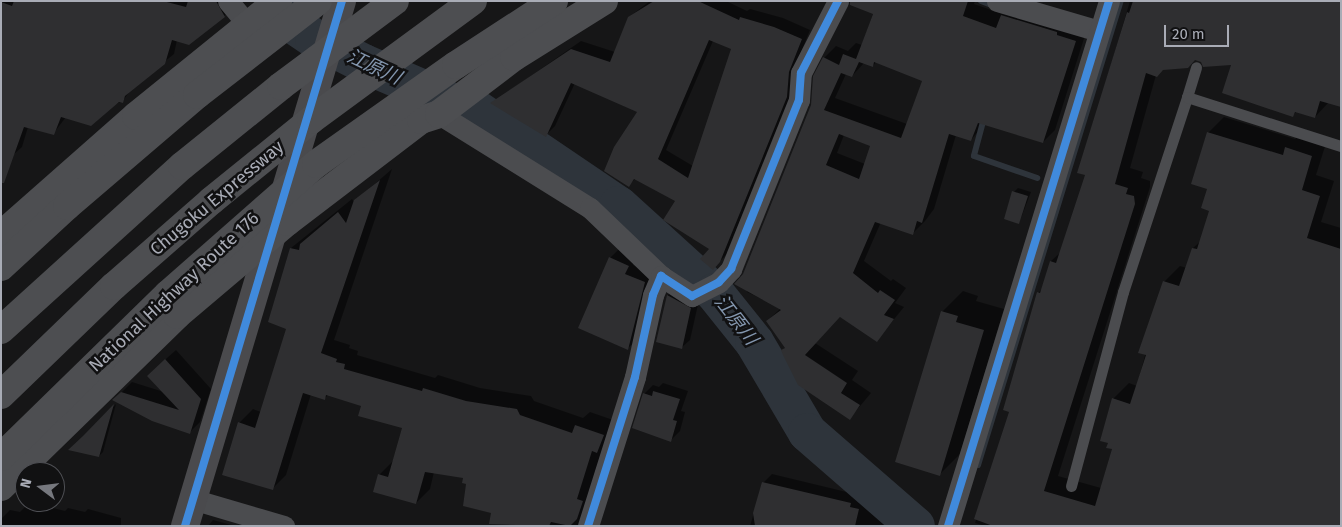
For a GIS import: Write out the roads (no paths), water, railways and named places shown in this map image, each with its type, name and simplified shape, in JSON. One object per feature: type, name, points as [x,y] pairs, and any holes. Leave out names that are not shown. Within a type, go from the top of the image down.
[{"type":"highway","points":[[1,235],[247,24],[278,1]]},
{"type":"highway","points":[[1,267],[67,206],[197,95],[318,1]]},
{"type":"highway","name":"Chugoku Expressway","points":[[1,395],[114,286],[211,201],[408,47],[473,1]]},
{"type":"highway","points":[[408,47],[486,1]]},
{"type":"highway","name":"National Highway Route 176","points":[[1,457],[168,294],[316,164],[456,65],[554,1]]},
{"type":"highway","points":[[1,487],[177,315],[271,236],[421,120],[439,114],[514,57],[604,1]]},
{"type":"highway","points":[[1,330],[182,166],[391,4]]},
{"type":"street","points":[[228,1],[247,24]]},
{"type":"street","points":[[185,526],[342,1]]},
{"type":"street","points":[[439,114],[590,208],[661,276],[687,294],[698,294],[719,282],[731,269],[799,100],[801,73],[838,1]]},
{"type":"street","points":[[997,1],[1099,31]]},
{"type":"street","points":[[948,526],[1109,1]]},
{"type":"street","points":[[588,526],[635,377],[653,295],[661,276]]},
{"type":"street","points":[[192,499],[284,526]]},
{"type":"lane","points":[[1071,486],[1123,292],[1196,67]]},
{"type":"lane","points":[[1187,97],[1341,146]]},
{"type":"waterway","points":[[981,1],[994,6]]},
{"type":"waterway","points":[[978,465],[1121,1]]},
{"type":"waterway","name":"江原川","points":[[280,15],[314,38],[363,63],[444,98]]},
{"type":"waterway","name":"江原川","points":[[476,109],[618,205],[714,292],[754,342],[807,432],[915,526]]},
{"type":"waterway","points":[[984,118],[974,156],[1037,178]]}]
